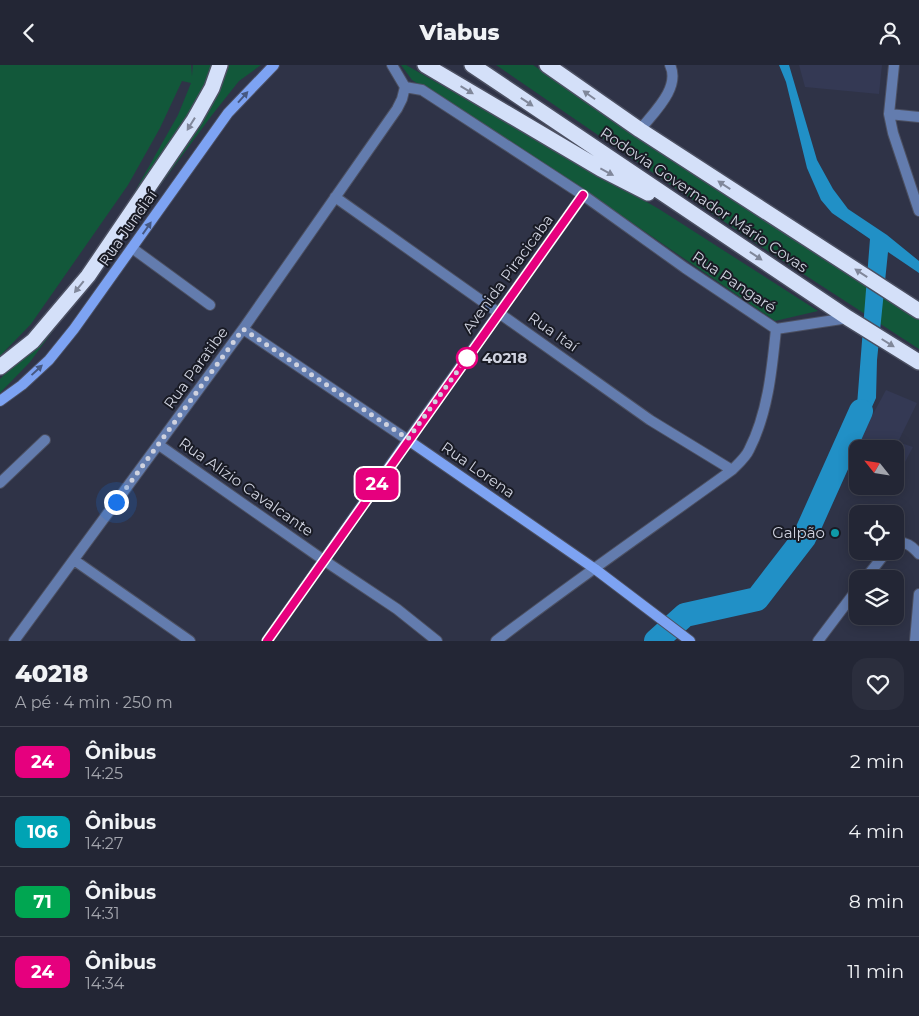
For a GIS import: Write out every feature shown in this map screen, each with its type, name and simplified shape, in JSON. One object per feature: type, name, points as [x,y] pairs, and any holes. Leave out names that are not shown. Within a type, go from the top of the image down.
[{"type":"highway","points":[[0,367],[32,341],[88,276],[194,120],[212,88],[220,65]]},
{"type":"highway","points":[[424,65],[601,169],[716,229]]},
{"type":"highway","name":"Rodovia Governador Mário Covas","points":[[472,65],[848,318],[919,362]]},
{"type":"highway","name":"Rodovia Governador Mário Covas","points":[[547,65],[640,130],[919,311]]},
{"type":"street","name":"Rua Jundiaí","points":[[0,401],[22,385],[49,360],[74,329],[228,113],[274,65]]},
{"type":"street","points":[[392,65],[405,87]]},
{"type":"street","points":[[640,130],[670,88],[673,77],[670,65]]},
{"type":"street","points":[[894,65],[889,113],[893,133],[919,211]]},
{"type":"street","name":"Rua Paratibe","points":[[14,641],[243,329],[397,109],[405,87]]},
{"type":"street","name":"Rua Pangaré","points":[[405,87],[422,90],[431,95],[583,195],[685,268],[776,329],[772,373],[760,421],[749,451],[732,470],[595,569],[557,594],[496,641]]},
{"type":"street","points":[[889,113],[919,117]]},
{"type":"street","name":"Avenida Piracicaba","points":[[267,641],[325,561],[408,439],[583,195]]},
{"type":"street","name":"Rua Itaí","points":[[334,197],[650,420],[732,470]]},
{"type":"street","points":[[132,248],[210,305]]},
{"type":"street","points":[[776,329],[848,318]]},
{"type":"street","name":"Rua Lorena","points":[[243,329],[408,439],[595,569],[690,641]]},
{"type":"street","points":[[0,483],[45,440]]},
{"type":"street","name":"Rua Alízio Cavalcante","points":[[159,445],[397,609],[437,641]]},
{"type":"street","points":[[904,544],[912,547],[919,554]]},
{"type":"street","points":[[74,560],[190,641]]},
{"type":"street","points":[[871,570],[880,560]]},
{"type":"street","points":[[915,641],[919,594]]},
{"type":"street","points":[[818,641],[849,600]]},
{"type":"shaded area","points":[[799,65],[882,65],[879,94],[805,87]]},
{"type":"shaded area","points":[[886,390],[917,403],[899,440],[859,440]]},
{"type":"shaded area","points":[[904,444],[913,447],[904,462]]},
{"type":"green space","points":[[0,65],[191,65],[192,76],[193,65],[261,65],[239,81],[30,362],[0,393],[0,379],[18,361],[104,246],[178,115],[191,83],[182,81],[160,128],[128,185],[31,324],[0,356]]},
{"type":"green space","points":[[401,65],[406,65],[659,209],[818,311],[775,321],[593,196],[412,80]]},
{"type":"green space","points":[[496,65],[533,65],[651,145],[919,319],[919,349],[751,240]]},
{"type":"water","points":[[779,65],[789,65],[817,160],[833,189],[848,209],[887,235],[919,261],[919,273],[888,252],[877,360],[876,398],[857,440],[849,440],[849,442],[844,438],[857,405],[870,239],[832,213],[821,200],[807,168],[786,82]]},
{"type":"waterway","points":[[656,641],[685,615],[757,599],[804,538],[861,411]]},
{"type":"bus line","name":"24","points":[[267,641],[325,561],[408,439],[583,195]]},
{"type":"place","name":"40218","points":[[467,358]]},
{"type":"place","name":"Galpão","points":[[835,533]]},
{"type":"route","points":[[116,502],[243,329],[408,439],[467,358]]}]
